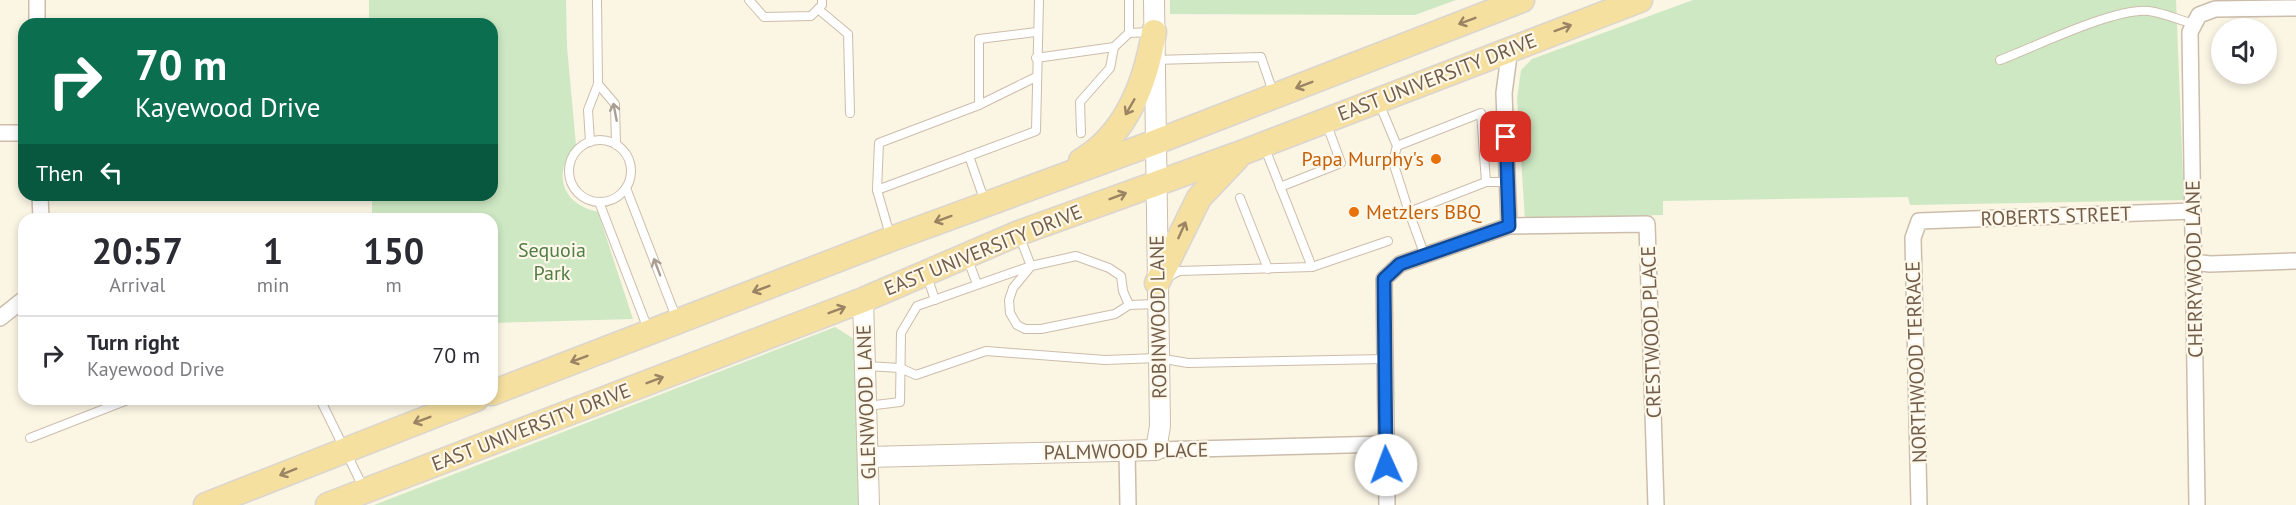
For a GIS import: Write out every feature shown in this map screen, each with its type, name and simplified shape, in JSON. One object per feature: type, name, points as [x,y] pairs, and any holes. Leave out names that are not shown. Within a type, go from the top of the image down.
[{"type":"main road","name":"EAST UNIVERSITY DRIVE","points":[[498,391],[986,203],[1275,97],[1522,0]]},
{"type":"main road","name":"EAST UNIVERSITY DRIVE","points":[[328,505],[863,300],[1019,233],[1254,148],[1640,0]]},
{"type":"main road","points":[[1046,181],[1086,158],[1103,145],[1119,126],[1144,79],[1154,32]]},
{"type":"main road","points":[[1157,294],[1199,198],[1254,148]]},
{"type":"main road","points":[[206,505],[460,405]]},
{"type":"street","points":[[37,0],[37,18]]},
{"type":"street","name":"ROBINWOOD LANE","points":[[1154,0],[1160,426],[1156,450]]},
{"type":"street","points":[[2192,28],[2199,15],[2215,9],[2296,8]]},
{"type":"street","name":"CHERRYWOOD LANE","points":[[2192,28],[2193,262],[2198,505]]},
{"type":"street","points":[[1387,505],[1384,279],[1400,264],[1509,226],[1504,93],[1510,48]]},
{"type":"street","points":[[0,133],[18,133]]},
{"type":"street","name":"ROBERTS STREET","points":[[1919,221],[2193,211]]},
{"type":"street","name":"NORTHWOOD TERRACE","points":[[1919,221],[1913,238],[1919,505]]},
{"type":"street","name":"CRESTWOOD PLACE","points":[[1509,226],[1647,224],[1656,505]]},
{"type":"street","points":[[2193,262],[2210,264],[2296,261]]},
{"type":"street","name":"GLENWOOD LANE","points":[[863,300],[869,505]]},
{"type":"street","points":[[0,318],[18,304]]},
{"type":"street","name":"PALMWOOD PLACE","points":[[868,457],[1385,444]]},
{"type":"street","points":[[1127,451],[1128,505]]},
{"type":"lane","points":[[590,142],[588,110],[598,84],[597,0]]},
{"type":"lane","points":[[749,0],[749,3],[764,17],[811,16],[818,9],[822,0]]},
{"type":"lane","points":[[877,190],[1036,131],[1036,32],[1039,0]]},
{"type":"lane","points":[[1129,0],[1129,33]]},
{"type":"lane","points":[[818,9],[848,34],[850,113]]},
{"type":"lane","points":[[2001,60],[2107,18],[2135,12],[2149,11],[2192,28]]},
{"type":"lane","points":[[979,105],[980,39],[1036,32]]},
{"type":"lane","points":[[1036,58],[1114,47],[1129,33],[1154,32]]},
{"type":"lane","points":[[1081,133],[1080,102],[1110,68],[1114,47]]},
{"type":"lane","points":[[1155,60],[1261,57],[1275,97]]},
{"type":"lane","points":[[891,239],[877,190],[879,143],[979,105],[1036,77]]},
{"type":"lane","points":[[598,84],[615,104],[616,145]]},
{"type":"lane","points":[[1377,99],[1397,146],[1392,162],[1425,256]]},
{"type":"lane","points":[[1397,146],[1481,113],[1486,182]]},
{"type":"lane","points":[[1280,187],[1341,163],[1325,120]]},
{"type":"lane","points":[[599,141],[616,145],[629,161],[630,180],[626,188],[619,196],[599,202],[579,194],[569,176],[573,155],[590,142],[599,141]]},
{"type":"lane","points":[[1254,148],[1280,187],[1312,267]]},
{"type":"lane","points":[[969,156],[986,203]]},
{"type":"lane","points":[[1409,212],[1486,182],[1507,182]]},
{"type":"lane","points":[[626,188],[678,322]]},
{"type":"lane","points":[[1240,198],[1268,269]]},
{"type":"lane","points":[[599,202],[649,332]]},
{"type":"lane","points":[[1019,233],[1031,266]]},
{"type":"lane","points":[[1031,266],[1013,288],[1009,300],[1017,325],[1025,329],[1041,329],[1115,314],[1129,305],[1157,294],[1179,271],[1312,267],[1388,241]]},
{"type":"lane","points":[[866,406],[900,402],[901,333],[917,306],[1031,266],[1076,256],[1109,268],[1121,276],[1129,305]]},
{"type":"lane","points":[[967,257],[977,284]]},
{"type":"lane","points":[[926,274],[935,300]]},
{"type":"lane","points":[[865,365],[900,368],[916,375],[986,351],[1105,360],[1158,358],[1188,363],[1248,364],[1384,359]]},
{"type":"lane","points":[[30,438],[115,405]]},
{"type":"lane","points":[[323,405],[365,491]]},
{"type":"green space","name":"Sequoia Park","points":[[369,0],[566,0],[567,47],[576,145],[564,166],[564,186],[568,195],[576,202],[598,212],[633,319],[498,323],[498,213],[372,213],[372,201],[498,201],[498,18],[369,18]]},
{"type":"green space","points":[[1170,0],[1456,0],[1415,15],[1170,14]]},
{"type":"green space","points":[[1693,0],[2176,0],[2184,200],[1910,205],[1908,197],[1663,201],[1663,215],[1525,219],[1517,99],[1521,70],[1532,59]]},
{"type":"green space","points":[[835,327],[854,339],[861,505],[374,505]]},
{"type":"place","name":"Papa Murphy's","points":[[1436,159]]},
{"type":"place","name":"Metzlers BBQ","points":[[1354,212]]},
{"type":"route","points":[[1386,465],[1384,279],[1400,264],[1509,226],[1506,137]]}]
